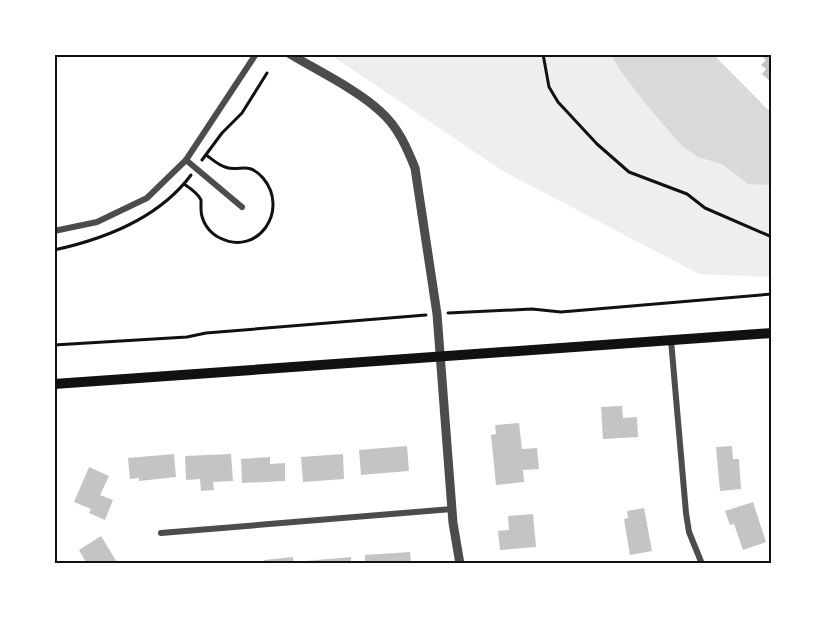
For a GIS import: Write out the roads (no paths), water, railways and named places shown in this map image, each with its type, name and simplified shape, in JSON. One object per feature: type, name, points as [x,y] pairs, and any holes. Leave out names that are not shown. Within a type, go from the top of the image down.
[{"type":"main road","points":[[54,384],[772,333]]},
{"type":"street","points":[[54,231],[97,222],[147,198],[186,160],[256,54]]},
{"type":"street","points":[[290,54],[367,100],[382,112],[408,149],[415,168],[437,314],[452,509],[460,564]]},
{"type":"street","points":[[186,160],[242,207]]},
{"type":"street","points":[[671,340],[686,513],[689,532],[702,564]]},
{"type":"street","points":[[161,533],[452,509]]}]
